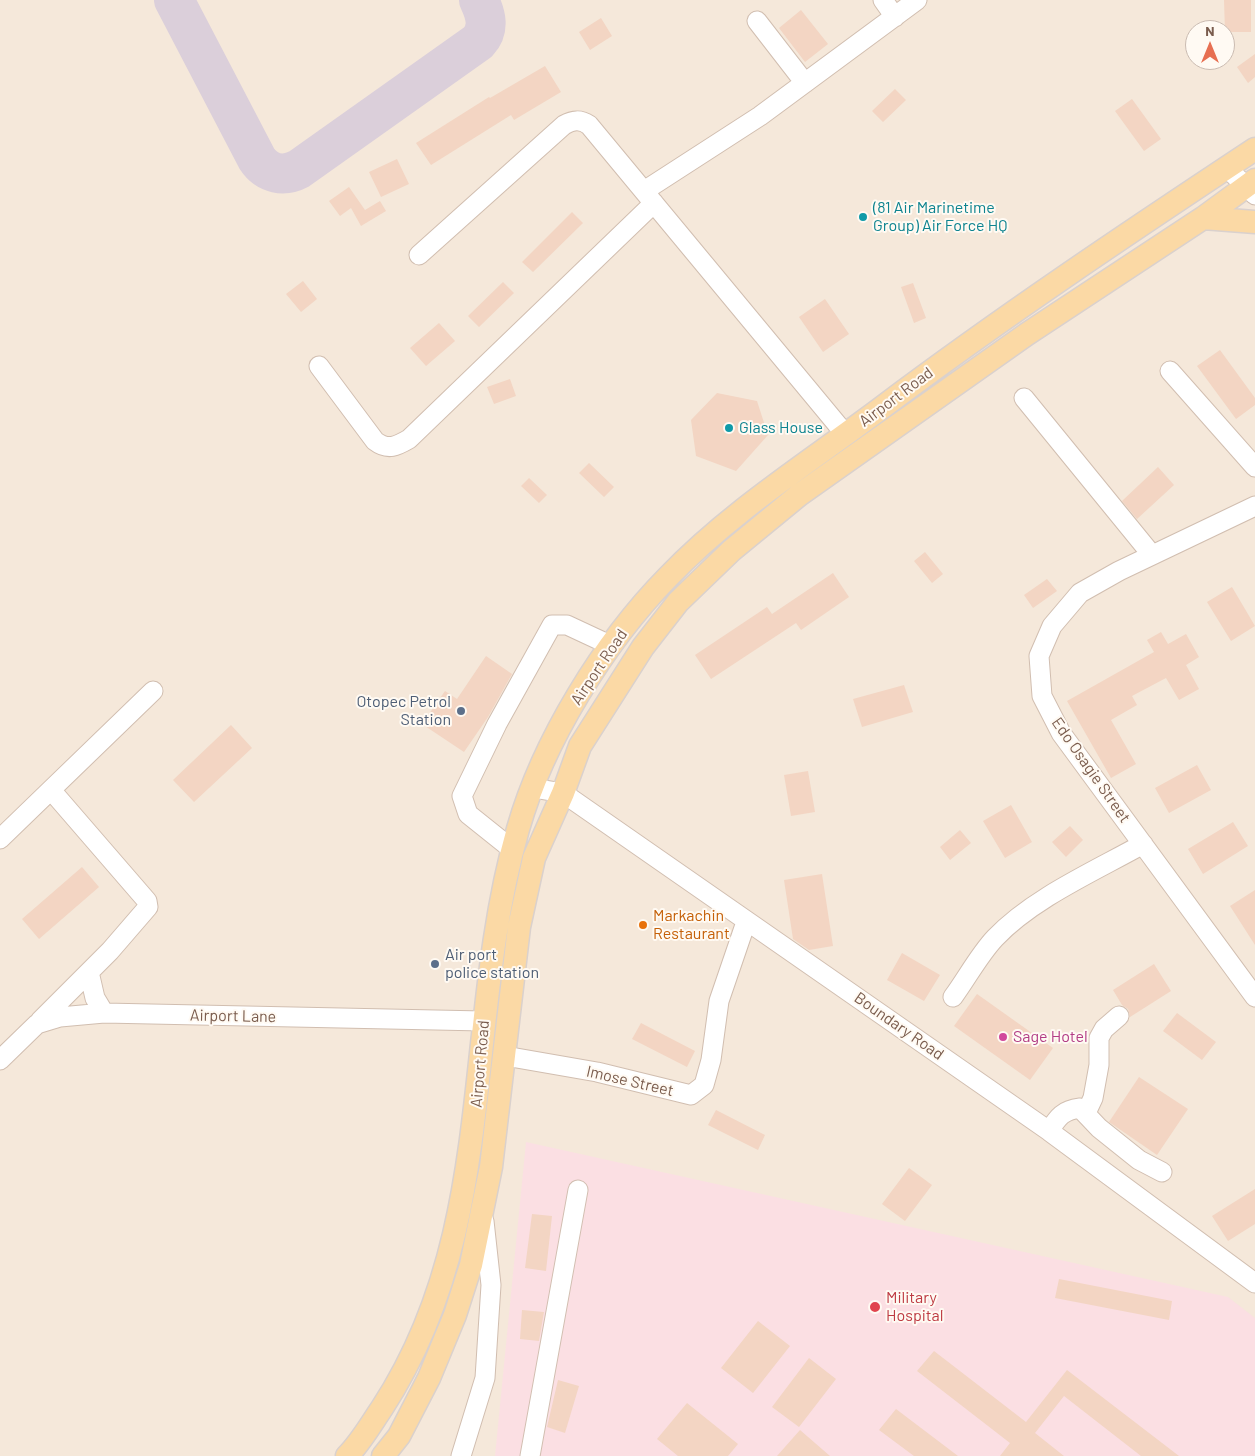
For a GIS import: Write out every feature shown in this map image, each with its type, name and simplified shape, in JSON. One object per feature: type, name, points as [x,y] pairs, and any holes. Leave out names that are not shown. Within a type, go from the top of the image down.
[{"type":"main road","name":"Airport Road","points":[[383,1456],[399,1436],[429,1378],[455,1315],[472,1266],[472,1206],[476,1111],[483,1021],[494,938],[513,850],[542,764],[564,720],[612,646],[627,624],[667,578],[698,548],[756,500],[846,435],[939,364],[1152,216],[1227,168],[1253,154]]},
{"type":"main road","name":"Airport Road","points":[[348,1456],[398,1383],[426,1327],[472,1206],[491,1167],[519,927],[534,858],[580,746],[643,646],[678,602],[732,550],[799,494],[1027,334],[1251,187]]},
{"type":"main road","points":[[1203,218],[1255,222]]},
{"type":"street","points":[[883,0],[895,17]]},
{"type":"street","points":[[319,366],[375,441],[385,447],[398,446],[410,438],[649,197],[917,0]]},
{"type":"street","points":[[757,21],[805,83]]},
{"type":"street","points":[[419,255],[569,122],[583,121],[589,125],[846,435]]},
{"type":"street","points":[[1227,168],[1251,187]]},
{"type":"street","points":[[1170,371],[1255,467]]},
{"type":"street","points":[[1024,398],[1152,555]]},
{"type":"street","name":"Edo Osagie Street","points":[[1255,506],[1152,555],[1080,593],[1052,626],[1040,656],[1042,696],[1061,733],[1255,997]]},
{"type":"street","points":[[513,850],[468,814],[462,796],[496,724],[552,626],[567,625],[612,646]]},
{"type":"street","points":[[0,839],[152,691]]},
{"type":"street","name":"Boundary Road","points":[[533,788],[562,793],[746,922],[899,1025],[1049,1131],[1255,1283]]},
{"type":"street","points":[[37,1024],[89,972],[147,910],[148,906],[147,901],[51,790]]},
{"type":"street","points":[[953,997],[994,939],[1011,922],[1038,904],[1143,844]]},
{"type":"street","name":"Imose Street","points":[[505,1056],[597,1072],[691,1096],[704,1085],[711,1060],[719,1001],[746,922]]},
{"type":"street","points":[[89,972],[96,998],[104,1013]]},
{"type":"street","name":"Airport Lane","points":[[0,1060],[37,1024],[60,1017],[104,1013],[483,1021]]},
{"type":"street","points":[[1086,1112],[1093,1098],[1099,1065],[1099,1038],[1104,1028],[1119,1016]]},
{"type":"street","points":[[1049,1131],[1060,1114],[1070,1109],[1080,1108],[1086,1112],[1099,1128],[1139,1160],[1162,1172]]},
{"type":"street","points":[[530,1456],[578,1190]]},
{"type":"street","points":[[461,1456],[485,1378],[491,1285],[472,1206]]},
{"type":"shaded area","points":[[0,0],[1255,0],[1255,1456],[0,1456]]},
{"type":"shaded area","name":"Military Hospital","points":[[526,1142],[1228,1297],[1255,1318],[1255,1456],[495,1456]]},
{"type":"building","points":[[1224,0],[1251,0],[1251,32],[1235,32],[1235,20],[1225,20]]},
{"type":"building","points":[[801,10],[828,44],[805,62],[779,28]]},
{"type":"building","points":[[601,18],[612,36],[590,50],[579,32]]},
{"type":"building","points":[[1255,54],[1255,77],[1248,83],[1237,67]]},
{"type":"building","points":[[545,66],[561,92],[514,120],[511,115],[431,165],[416,143],[489,97]]},
{"type":"building","points":[[895,89],[906,100],[883,122],[872,111]]},
{"type":"building","points":[[1132,99],[1161,139],[1144,151],[1115,111]]},
{"type":"building","points":[[397,159],[409,184],[381,197],[369,172]]},
{"type":"building","points":[[349,187],[365,210],[380,201],[386,211],[361,226],[351,208],[340,216],[329,201]]},
{"type":"building","points":[[572,212],[583,223],[533,272],[522,262]]},
{"type":"building","points":[[303,281],[317,299],[301,312],[286,294]]},
{"type":"building","points":[[503,282],[514,293],[479,327],[468,316]]},
{"type":"building","points":[[913,283],[926,318],[914,323],[901,287]]},
{"type":"building","points":[[825,299],[849,334],[823,352],[799,317]]},
{"type":"building","points":[[439,323],[455,341],[426,366],[410,348]]},
{"type":"building","points":[[1220,350],[1255,398],[1255,405],[1236,419],[1197,366]]},
{"type":"building","points":[[510,379],[516,396],[494,404],[487,387]]},
{"type":"building","name":"Glass House","points":[[717,393],[757,401],[768,435],[736,471],[696,456],[691,420]]},
{"type":"building","points":[[589,463],[614,487],[604,497],[579,473]]},
{"type":"building","points":[[1158,467],[1174,485],[1137,519],[1122,501]]},
{"type":"building","points":[[529,478],[547,495],[539,503],[521,486]]},
{"type":"building","points":[[925,552],[943,574],[932,583],[914,561]]},
{"type":"building","points":[[833,573],[849,597],[801,630],[796,623],[711,679],[695,655],[767,607],[772,614]]},
{"type":"building","points":[[1047,579],[1057,591],[1033,608],[1024,595]]},
{"type":"building","points":[[1232,587],[1255,626],[1231,641],[1207,602]]},
{"type":"building","points":[[1161,632],[1168,644],[1186,634],[1199,657],[1186,665],[1199,689],[1179,700],[1166,678],[1132,696],[1137,705],[1111,720],[1136,764],[1111,778],[1067,701],[1154,652],[1147,640]]},
{"type":"building","name":"Otopec Petrol Station","points":[[486,656],[512,674],[488,717],[464,752],[422,724],[445,691],[457,699]]},
{"type":"building","points":[[904,685],[913,712],[862,727],[853,699]]},
{"type":"building","points":[[231,725],[252,748],[194,802],[173,780]]},
{"type":"building","points":[[1197,765],[1211,790],[1169,813],[1155,788]]},
{"type":"building","points":[[808,771],[815,812],[791,816],[784,775]]},
{"type":"building","points":[[1011,805],[1032,842],[1005,858],[983,821]]},
{"type":"building","points":[[1233,822],[1248,846],[1203,874],[1188,849]]},
{"type":"building","points":[[1070,826],[1083,840],[1066,857],[1052,842]]},
{"type":"building","points":[[960,830],[971,843],[950,860],[940,847]]},
{"type":"building","points":[[82,867],[99,887],[39,939],[22,919]]},
{"type":"building","points":[[822,874],[833,946],[809,950],[793,939],[784,880]]},
{"type":"building","points":[[1255,890],[1255,945],[1230,906]]},
{"type":"building","points":[[902,953],[940,975],[924,1001],[887,980]]},
{"type":"building","points":[[1154,964],[1171,991],[1130,1017],[1128,1009],[1122,1005],[1113,990]]},
{"type":"building","name":"Sage Hotel","points":[[977,994],[1053,1048],[1030,1080],[954,1026]]},
{"type":"building","points":[[1177,1013],[1216,1042],[1202,1060],[1163,1031]]},
{"type":"building","points":[[641,1023],[695,1051],[687,1067],[632,1039]]},
{"type":"building","points":[[1139,1077],[1188,1109],[1157,1155],[1109,1122]]},
{"type":"building","points":[[716,1110],[765,1135],[758,1150],[708,1125]]},
{"type":"building","points":[[909,1168],[932,1185],[905,1221],[882,1204]]},
{"type":"building","points":[[1255,1189],[1255,1224],[1228,1241],[1212,1216]]},
{"type":"building","points":[[532,1214],[552,1216],[546,1271],[525,1268]]},
{"type":"building","points":[[1059,1279],[1172,1301],[1169,1320],[1055,1298]]},
{"type":"building","points":[[522,1310],[544,1312],[539,1341],[520,1339]]},
{"type":"building","points":[[758,1321],[790,1346],[753,1393],[721,1368]]},
{"type":"building","points":[[934,1351],[1026,1422],[1067,1370],[1179,1456],[1141,1456],[1064,1396],[1035,1433],[1064,1456],[1000,1456],[1010,1443],[917,1371]]},
{"type":"building","points":[[809,1358],[836,1379],[799,1427],[772,1407]]},
{"type":"building","points":[[558,1380],[579,1386],[565,1433],[547,1427]]},
{"type":"building","points":[[687,1403],[738,1444],[728,1456],[678,1456],[657,1439]]},
{"type":"building","points":[[896,1409],[958,1456],[914,1456],[879,1430]]},
{"type":"building","points":[[800,1430],[830,1456],[777,1456]]},
{"type":"taxiway","points":[[174,0],[257,159],[266,168],[276,173],[288,173],[299,169],[478,42],[482,37],[486,22],[479,0]]},
{"type":"place","name":"(81 Air Marinetime Group) Air Force HQ","points":[[863,217]]},
{"type":"place","name":"Glass House","points":[[729,428]]},
{"type":"place","name":"Otopec Petrol Station","points":[[461,711]]},
{"type":"place","name":"Markachin Restaurant","points":[[643,925]]},
{"type":"place","name":"Air port police station","points":[[435,964]]},
{"type":"place","name":"Sage Hotel","points":[[1003,1037]]},
{"type":"place","name":"Military Hospital","points":[[875,1307]]}]
